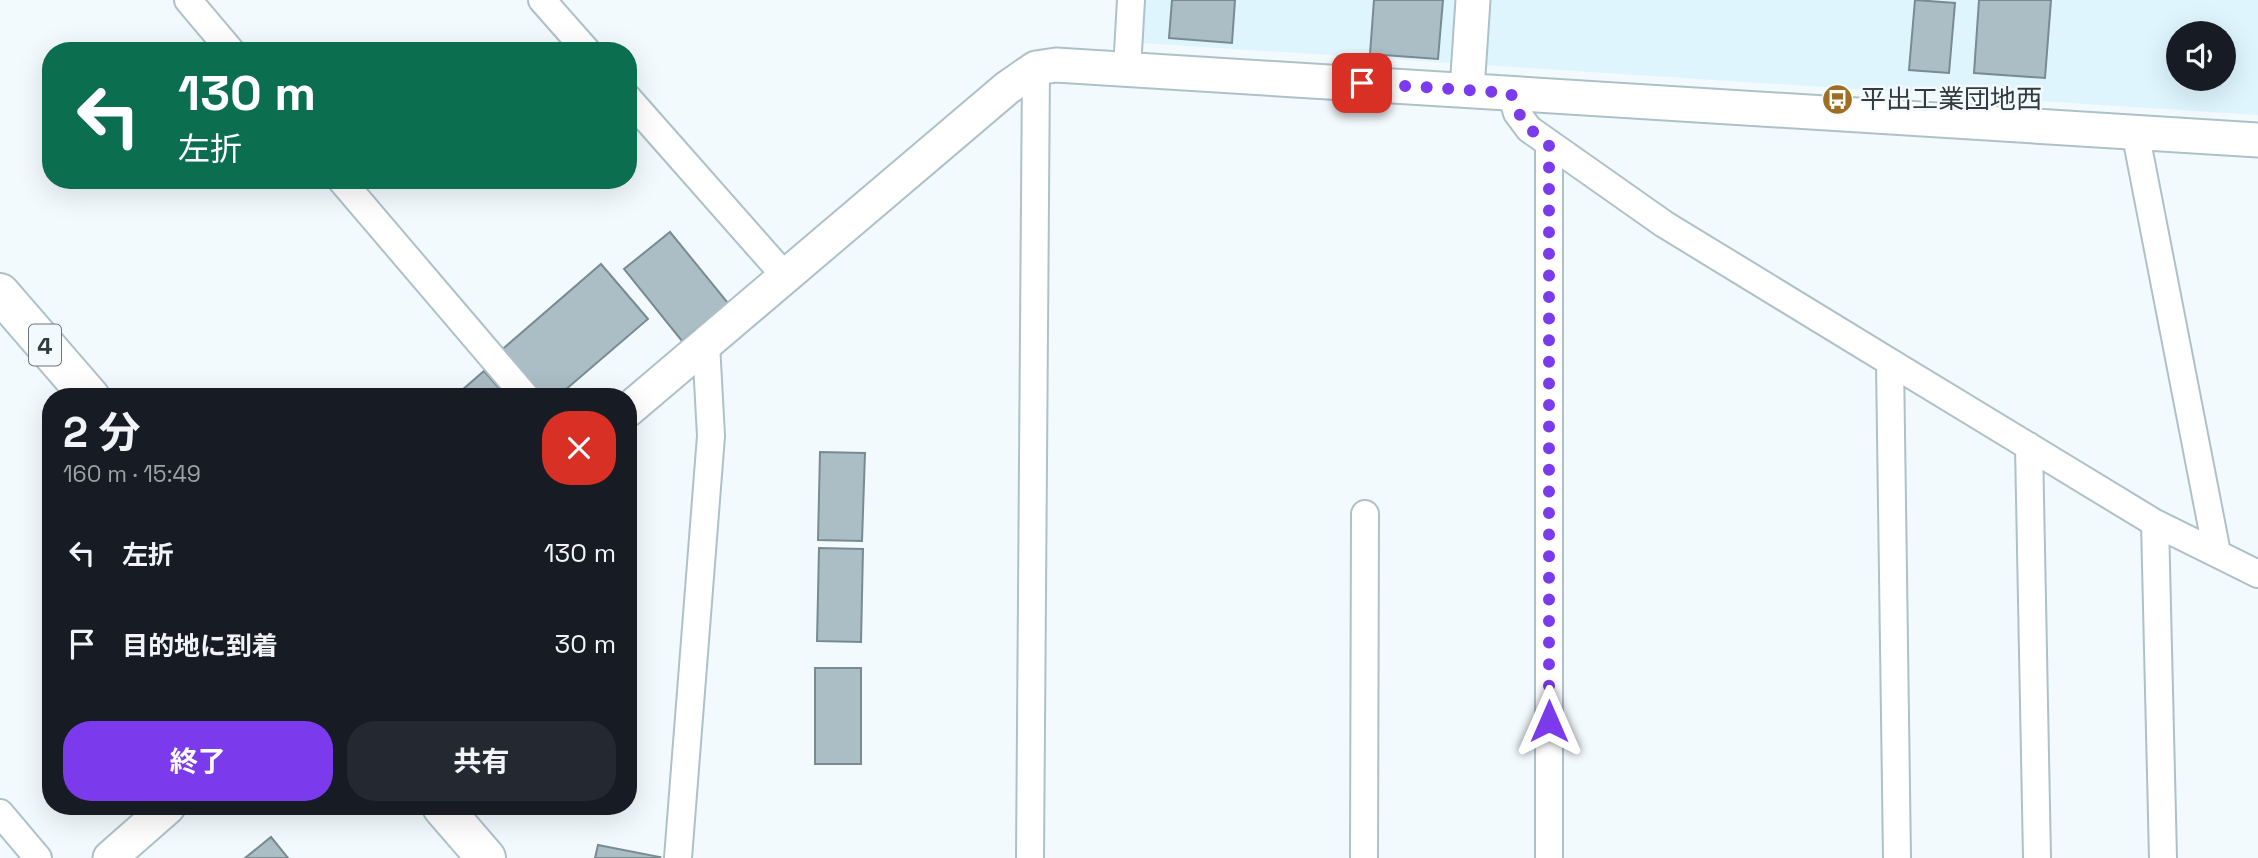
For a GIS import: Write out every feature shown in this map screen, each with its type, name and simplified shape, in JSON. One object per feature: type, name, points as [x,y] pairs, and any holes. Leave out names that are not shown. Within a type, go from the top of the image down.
[{"type":"highway","name":"4","points":[[0,293],[82,388]]},
{"type":"highway","points":[[449,815],[486,858]]},
{"type":"street","points":[[188,0],[223,42]]},
{"type":"street","points":[[542,0],[579,42]]},
{"type":"street","points":[[1127,69],[1131,0]]},
{"type":"street","points":[[1467,90],[1473,0]]},
{"type":"street","points":[[637,402],[1007,88],[1036,68],[1056,65],[1127,69],[2258,140]]},
{"type":"street","points":[[1030,858],[1036,68]]},
{"type":"street","points":[[1511,93],[1517,113],[1528,129],[1664,224],[2155,523],[2258,574]]},
{"type":"street","points":[[637,108],[785,276]]},
{"type":"street","points":[[2135,131],[2217,553]]},
{"type":"street","points":[[1549,145],[1549,858]]},
{"type":"street","points":[[349,189],[518,388]]},
{"type":"street","points":[[678,858],[710,436],[706,344]]},
{"type":"street","points":[[1891,362],[1897,858]]},
{"type":"street","points":[[2029,446],[2036,858]]},
{"type":"street","points":[[1364,858],[1365,514]]},
{"type":"street","points":[[2155,523],[2163,858]]},
{"type":"street","points":[[0,813],[38,858]]},
{"type":"street","points":[[110,858],[159,815]]},
{"type":"shaded area","points":[[1144,0],[2258,0],[2258,115],[1140,43]]},
{"type":"building","points":[[1172,0],[1235,0],[1232,43],[1169,38]]},
{"type":"building","points":[[1374,0],[1443,0],[1438,59],[1370,54]]},
{"type":"building","points":[[1915,0],[1955,3],[1949,73],[1909,70]]},
{"type":"building","points":[[1979,0],[2051,0],[2045,78],[1974,73]]},
{"type":"building","points":[[670,232],[728,303],[682,341],[624,269]]},
{"type":"building","points":[[601,264],[648,319],[568,388],[527,388],[498,353]]},
{"type":"building","points":[[484,371],[499,388],[464,388]]},
{"type":"building","points":[[820,452],[865,453],[862,541],[818,540]]},
{"type":"building","points":[[819,548],[863,549],[861,642],[817,641]]},
{"type":"building","points":[[815,668],[861,668],[861,764],[815,764]]},
{"type":"building","points":[[271,837],[288,858],[245,858]]},
{"type":"building","points":[[598,845],[660,857],[595,858]]},
{"type":"place","name":"平出工業団地西","points":[[1837,99]]},
{"type":"route","points":[[1362,83],[1511,93],[1517,113],[1528,129],[1549,145],[1549,721]]}]
